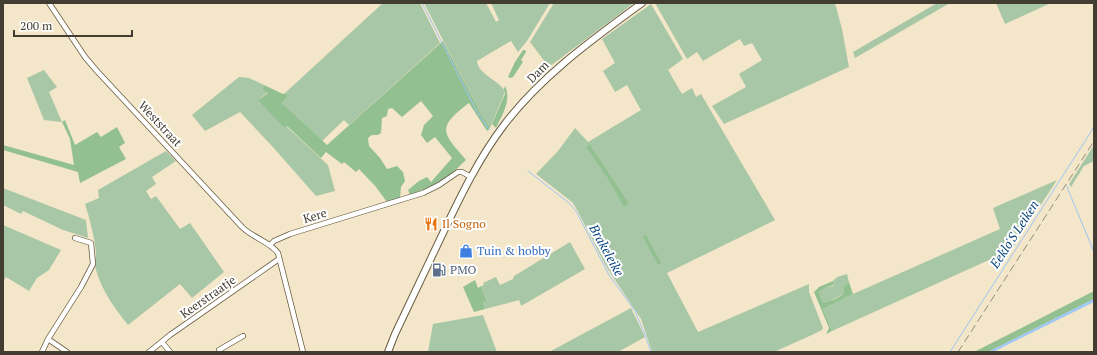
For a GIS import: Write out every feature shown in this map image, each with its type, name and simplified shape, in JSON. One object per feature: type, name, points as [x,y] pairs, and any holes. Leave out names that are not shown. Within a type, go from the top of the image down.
[{"type":"main road","name":"Dam","points":[[395,334],[471,177],[505,124],[539,86],[557,69],[587,44],[642,3]]},
{"type":"main road","points":[[383,352],[390,339],[395,334]]},
{"type":"main road","points":[[388,352],[395,334]]},
{"type":"street","name":"Weststraat","points":[[49,3],[85,57],[96,70],[242,227],[252,236],[270,245]]},
{"type":"street","name":"Kere","points":[[270,245],[274,241],[290,234],[423,193],[458,172],[462,172],[471,177]]},
{"type":"street","points":[[42,352],[48,339],[80,288],[93,264],[91,243],[75,238]]},
{"type":"street","points":[[270,245],[278,253],[280,259],[303,352]]},
{"type":"street","name":"Keerstraatje","points":[[149,352],[280,259]]},
{"type":"street","points":[[220,352],[220,350],[243,336]]},
{"type":"street","points":[[48,339],[66,352]]},
{"type":"street","points":[[162,342],[170,352]]},
{"type":"green space","points":[[383,3],[420,3],[440,43],[349,125],[344,120],[322,141],[282,103],[288,96],[285,93]]},
{"type":"green space","points":[[424,3],[486,3],[496,22],[499,20],[491,3],[550,3],[527,41],[518,52],[511,41],[477,61],[481,70],[505,91],[490,128],[480,112]]},
{"type":"green space","points":[[554,3],[634,3],[549,67],[530,42]]},
{"type":"green space","points":[[655,3],[835,3],[842,29],[849,67],[724,124],[712,106],[746,87],[739,74],[762,60],[752,43],[744,46],[740,39],[703,61],[697,52],[687,59]]},
{"type":"green space","points":[[937,3],[950,3],[855,58],[853,52]]},
{"type":"green space","points":[[996,3],[1051,3],[1005,24]]},
{"type":"green space","points":[[651,4],[683,59],[668,70],[682,94],[692,88],[696,97],[701,94],[775,220],[667,273],[698,332],[809,284],[809,292],[823,328],[822,330],[774,352],[652,352],[641,319],[607,268],[576,208],[572,202],[536,174],[558,151],[575,128],[588,142],[641,110],[627,85],[615,92],[603,71],[615,63],[602,39]],"holes":[[[590,144],[629,203],[624,206],[606,176]]]},
{"type":"green space","points":[[443,41],[490,128],[487,131],[469,103],[458,111],[447,125],[446,130],[452,143],[466,160],[446,179],[410,195],[408,190],[419,181],[427,177],[431,182],[452,158],[435,137],[427,143],[421,135],[424,125],[433,116],[421,101],[402,117],[392,108],[388,109],[387,116],[382,118],[381,133],[378,135],[372,135],[368,138],[369,146],[380,158],[387,169],[397,166],[403,172],[405,181],[401,187],[400,198],[387,202],[376,187],[359,169],[356,172],[344,162],[342,164],[326,152],[321,158],[287,126],[284,128],[258,100],[268,93],[262,89],[264,85],[283,94],[285,93],[288,96],[282,103],[327,145]]},
{"type":"green space","points":[[523,50],[526,52],[521,60],[523,62],[513,77],[508,77],[515,62]]},
{"type":"green space","points":[[44,70],[57,87],[49,92],[62,122],[44,120],[27,78]]},
{"type":"green space","points":[[239,77],[249,78],[264,85],[262,89],[268,92],[259,99],[284,128],[286,126],[328,165],[335,191],[316,196],[240,112],[205,131],[192,115]]},
{"type":"green space","points":[[505,86],[507,91],[507,102],[496,128],[492,124],[505,94]]},
{"type":"green space","points":[[65,120],[75,145],[97,132],[101,137],[117,127],[125,143],[119,147],[126,159],[80,183],[78,172],[3,150],[3,145],[74,165],[70,139],[62,122]]},
{"type":"green space","points":[[590,144],[629,203],[624,207],[606,176],[586,147]]},
{"type":"green space","points":[[1094,145],[1094,161],[1084,166],[1071,187],[1069,184]]},
{"type":"green space","points":[[166,151],[176,161],[152,177],[156,184],[146,191],[151,199],[156,196],[180,229],[190,223],[224,272],[192,298],[180,284],[128,325],[109,299],[96,270],[94,240],[85,204],[99,198],[98,190]]},
{"type":"green space","points":[[1057,180],[1011,250],[832,331],[823,309],[853,294],[1000,229],[993,208]]},
{"type":"green space","points":[[3,188],[86,220],[88,238],[63,230],[23,211],[21,214],[3,205]]},
{"type":"green space","points":[[3,225],[61,250],[49,270],[37,278],[29,291],[6,277],[3,282]]},
{"type":"green space","points":[[646,235],[661,263],[658,265],[643,237]]},
{"type":"green space","points":[[570,242],[585,269],[521,306],[519,300],[485,309],[483,302],[487,300],[481,286],[484,285],[483,283],[496,277],[500,285],[513,279],[514,276]]},
{"type":"green space","points":[[847,274],[849,282],[844,286],[843,294],[829,302],[823,302],[819,292],[826,287],[834,286],[833,281],[837,277]]},
{"type":"green space","points":[[475,280],[478,288],[481,286],[487,301],[483,302],[485,309],[474,312],[463,287]]},
{"type":"green space","points":[[833,281],[834,285],[826,287],[819,292],[823,302],[833,300],[843,294],[844,286],[849,282],[853,294],[823,309],[832,331],[826,334],[829,328],[814,292],[819,287]]},
{"type":"green space","points":[[1094,291],[1094,299],[988,352],[974,352]]},
{"type":"green space","points":[[631,308],[645,337],[618,352],[549,352]]},
{"type":"green space","points":[[483,315],[497,352],[428,352],[433,324]]},
{"type":"water","points":[[1094,299],[1094,302],[993,352],[988,352]]},
{"type":"waterway","name":"Brakeleike","points":[[422,3],[476,110],[489,130]]},
{"type":"waterway","name":"Eeklo'S Leiken","points":[[950,352],[1094,127]]},
{"type":"waterway","name":"Brakeleike","points":[[528,171],[569,203],[576,211],[609,275],[635,311],[651,352]]},
{"type":"waterway","points":[[1067,186],[1094,252]]},
{"type":"railway","points":[[958,352],[1094,141]]},
{"type":"place","name":"Il Sogno","points":[[431,224]]},
{"type":"place","name":"Tuin & hobby","points":[[466,251]]},
{"type":"place","name":"PMO","points":[[439,270]]}]
